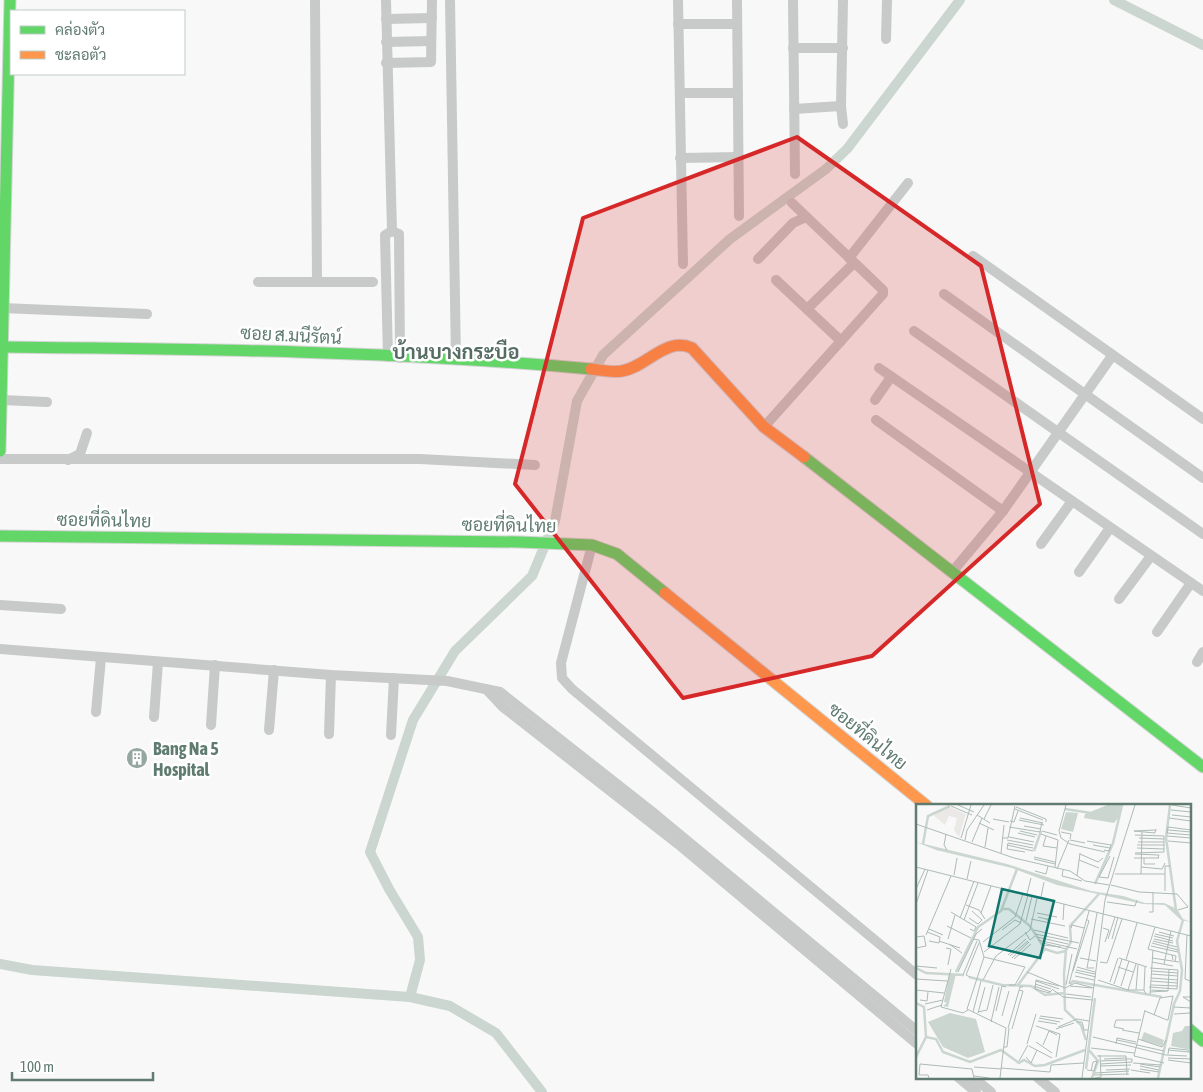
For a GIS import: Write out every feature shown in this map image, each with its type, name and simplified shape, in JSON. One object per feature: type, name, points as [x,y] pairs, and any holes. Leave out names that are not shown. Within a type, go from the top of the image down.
[{"type":"street","points":[[0,451],[10,0]]},
{"type":"street","points":[[315,0],[317,282]]},
{"type":"street","points":[[386,0],[386,63],[392,231]]},
{"type":"street","points":[[386,63],[431,62],[432,0]]},
{"type":"street","points":[[450,0],[456,360]]},
{"type":"street","points":[[678,0],[683,264]]},
{"type":"street","points":[[737,0],[739,216]]},
{"type":"street","points":[[793,0],[795,174]]},
{"type":"street","points":[[843,0],[841,106],[843,124]]},
{"type":"street","points":[[886,39],[887,0]]},
{"type":"street","points":[[386,19],[432,18]]},
{"type":"street","points":[[678,24],[737,24]]},
{"type":"street","points":[[386,42],[432,41]]},
{"type":"street","points":[[794,48],[843,48]]},
{"type":"street","points":[[680,93],[738,93]]},
{"type":"street","points":[[794,109],[841,106]]},
{"type":"street","points":[[680,158],[739,157]]},
{"type":"street","points":[[807,309],[851,260],[908,183]]},
{"type":"street","points":[[764,427],[883,294],[883,290],[792,203]]},
{"type":"street","points":[[758,259],[793,223],[806,217]]},
{"type":"street","points":[[388,357],[385,235],[392,231]]},
{"type":"street","points":[[392,231],[399,234],[400,358]]},
{"type":"street","points":[[973,256],[1203,419]]},
{"type":"street","points":[[776,280],[841,341]]},
{"type":"street","points":[[258,282],[373,282]]},
{"type":"street","points":[[944,294],[1203,478]]},
{"type":"street","points":[[2,308],[147,314]]},
{"type":"street","points":[[914,331],[1203,534]]},
{"type":"street","name":"ซอย ส.มนีรัตน์","points":[[2,347],[188,348],[456,360],[579,367],[610,371],[634,369],[675,344],[684,344],[692,348],[764,427],[953,571],[1203,767]]},
{"type":"street","points":[[953,571],[1003,511],[1112,356]]},
{"type":"street","points":[[879,368],[1203,591]]},
{"type":"street","points":[[875,400],[891,376]]},
{"type":"street","points":[[2,400],[47,402]]},
{"type":"street","points":[[876,420],[1003,511]]},
{"type":"street","points":[[68,461],[80,454],[87,432]]},
{"type":"street","points":[[0,459],[68,461],[420,459],[535,465]]},
{"type":"street","points":[[1042,544],[1072,501]]},
{"type":"street","points":[[1079,572],[1110,528]]},
{"type":"street","name":"ซอยที่ดินไทย","points":[[0,536],[519,542],[592,545],[617,554],[925,804]]},
{"type":"street","points":[[592,545],[561,663],[562,678],[572,689],[916,974]]},
{"type":"street","points":[[1120,600],[1151,556]]},
{"type":"street","points":[[1157,632],[1191,583]]},
{"type":"street","points":[[0,605],[61,609]]},
{"type":"street","points":[[0,649],[331,675],[446,681],[472,685],[487,690],[503,707],[557,743],[707,864],[852,984],[916,1043]]},
{"type":"street","points":[[1197,662],[1203,652]]},
{"type":"street","points":[[96,712],[101,658]]},
{"type":"street","points":[[154,717],[158,662]]},
{"type":"street","points":[[210,725],[215,665]]},
{"type":"street","points":[[269,730],[274,670]]},
{"type":"street","points":[[329,734],[331,675]]},
{"type":"street","points":[[391,735],[394,678]]},
{"type":"street","points":[[852,984],[916,1030]]},
{"type":"street","points":[[1190,1030],[1203,1041]]},
{"type":"street","points":[[961,1080],[976,1092]]},
{"type":"street","points":[[976,1080],[991,1092]]},
{"type":"street","points":[[1040,1080],[1055,1092]]},
{"type":"highlighted area","points":[[797,137],[981,266],[1040,504],[872,656],[683,698],[515,484],[583,218]]},
{"type":"waterway","points":[[410,997],[420,960],[418,937],[389,889],[370,852],[413,720],[455,651],[532,576],[555,521],[577,401],[603,355],[730,239],[826,169],[847,149],[960,0]]},
{"type":"waterway","points":[[1114,0],[1203,45]]},
{"type":"waterway","points":[[0,964],[32,970],[410,997],[450,1006],[496,1033],[542,1092]]},
{"type":"traffic: fast","points":[[0,451],[10,0]]},
{"type":"traffic: fast","points":[[2,347],[223,350],[370,355],[444,358],[591,369]]},
{"type":"traffic: fast","points":[[804,457],[1203,767]]},
{"type":"traffic: fast","points":[[0,536],[519,542],[592,545],[617,554],[665,593]]},
{"type":"traffic: fast","points":[[1190,1030],[1203,1041]]},
{"type":"traffic: slow","points":[[591,369],[610,372],[622,371],[674,346],[683,345],[692,348],[764,427],[804,457]]},
{"type":"traffic: slow","points":[[665,593],[925,804]]},
{"type":"place","name":"Bang Na 5 Hospital","points":[[137,758]]},
{"type":"district","name":"บ้านบางกระบือ","points":[[456,351]]}]
